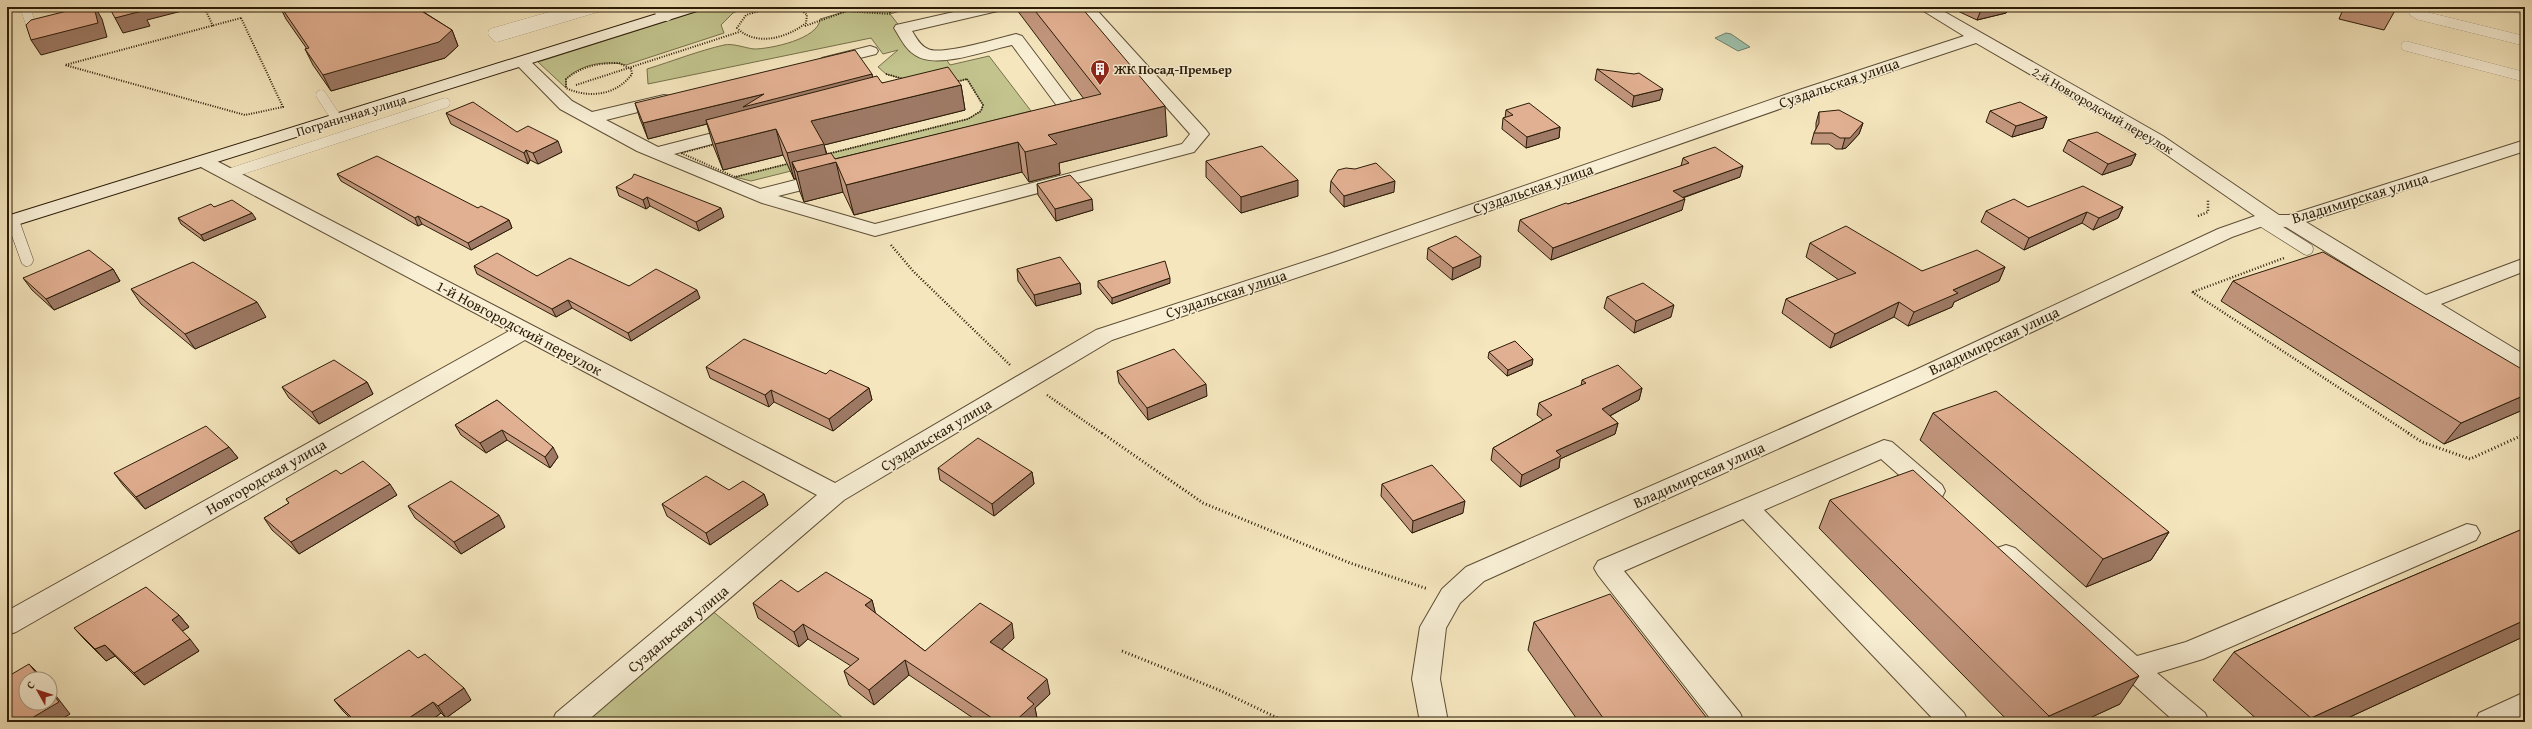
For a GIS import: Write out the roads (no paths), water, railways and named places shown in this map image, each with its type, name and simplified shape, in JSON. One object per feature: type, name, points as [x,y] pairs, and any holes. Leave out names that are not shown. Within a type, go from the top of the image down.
[{"type":"street","name":"Пограничная улица","points":[[10,222],[522,62],[661,11],[695,7]]},
{"type":"street","points":[[997,7],[902,28],[914,46],[924,54],[939,56],[1016,39],[1074,116],[1043,124]]},
{"type":"street","points":[[522,62],[566,104],[656,153],[759,195],[875,230],[1188,148],[1200,134],[1086,7]]},
{"type":"street","name":"2-й Новгородский переулок","points":[[1925,7],[2157,140],[2275,221],[2424,303],[2525,365]]},
{"type":"street","name":"Суздальская улица","points":[[566,722],[835,494],[1104,335],[1339,257],[1802,95],[1976,37]]},
{"type":"street","points":[[812,65],[870,51]]},
{"type":"street","points":[[590,118],[683,95]]},
{"type":"street","points":[[656,153],[758,126]]},
{"type":"street","name":"Владимирская улица","points":[[1434,722],[1426,679],[1433,627],[1451,596],[1475,574],[1920,376],[2225,232],[2275,221],[2525,145]]},
{"type":"street","name":"1-й Новгородский переулок","points":[[203,161],[835,494]]},
{"type":"street","points":[[759,195],[843,174]]},
{"type":"street","points":[[2424,303],[2525,264]]},
{"type":"street","name":"Новгородская улица","points":[[7,624],[525,330]]},
{"type":"street","points":[[1730,722],[1607,568],[1884,448],[1949,505]]},
{"type":"street","points":[[1747,508],[1954,722]]},
{"type":"street","points":[[2133,668],[2193,651],[2467,533]]},
{"type":"street","points":[[1990,541],[2195,722]]},
{"type":"street","points":[[2489,722],[2525,704]]},
{"type":"lane","points":[[25,7],[34,34]]},
{"type":"lane","points":[[584,7],[493,33],[497,37],[598,7]]},
{"type":"lane","points":[[2413,7],[2414,12],[2419,15],[2525,41]]},
{"type":"lane","points":[[2514,7],[2525,10]]},
{"type":"lane","points":[[2406,46],[2525,76]]},
{"type":"lane","points":[[321,95],[337,119]]},
{"type":"lane","points":[[228,174],[445,103]]},
{"type":"lane","points":[[2275,221],[2307,249]]},
{"type":"lane","points":[[10,222],[27,260]]},
{"type":"place","name":"ЖК Посад-Премьер","points":[[1100,86]]}]
